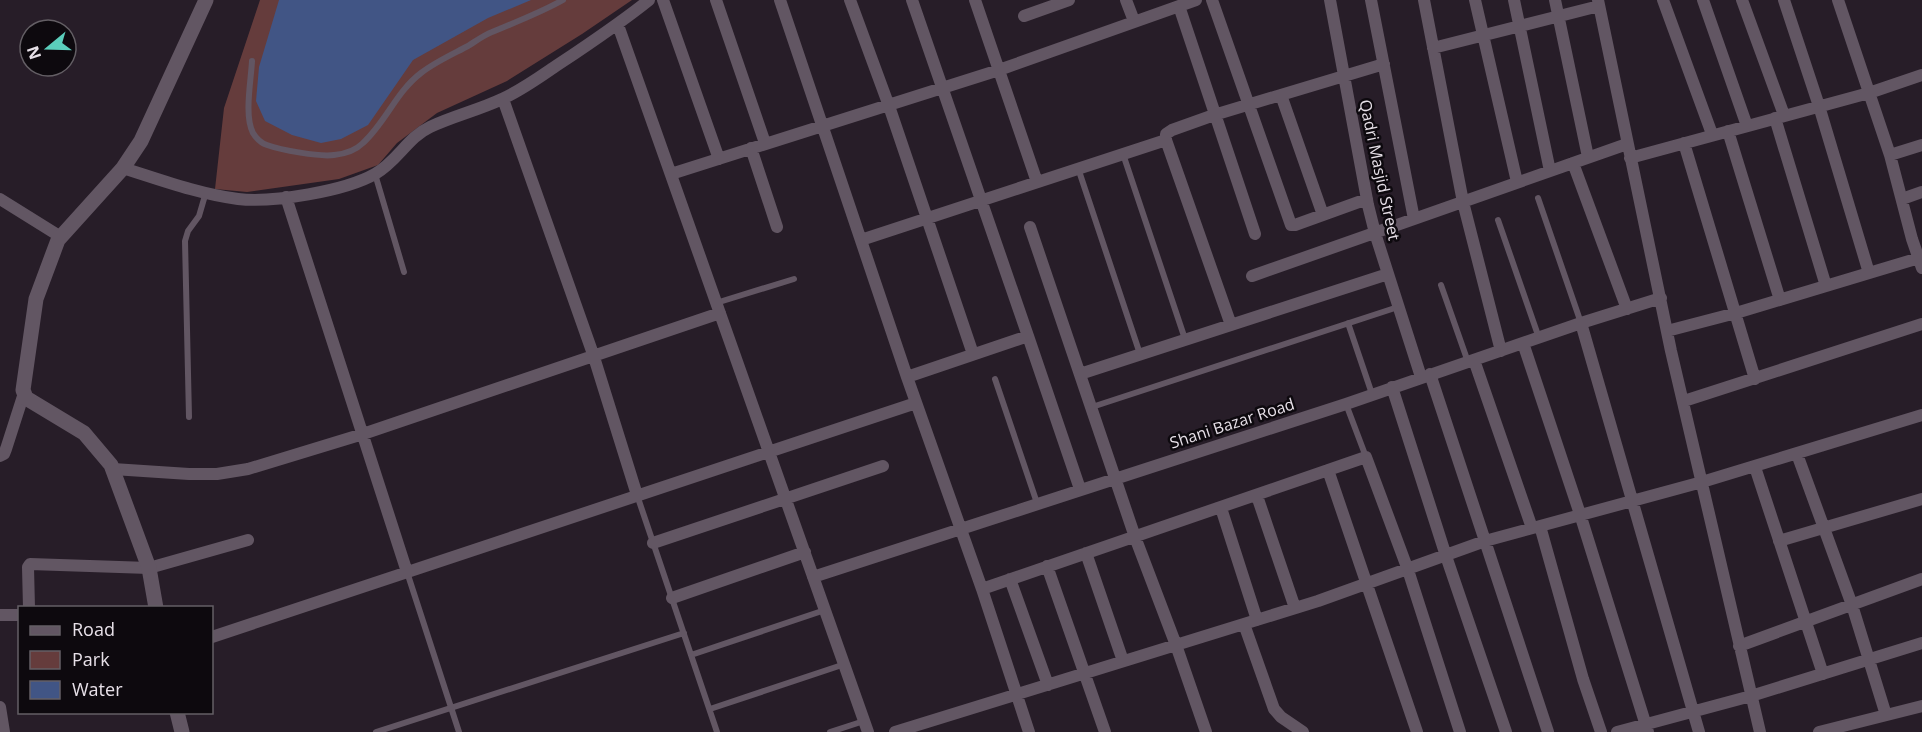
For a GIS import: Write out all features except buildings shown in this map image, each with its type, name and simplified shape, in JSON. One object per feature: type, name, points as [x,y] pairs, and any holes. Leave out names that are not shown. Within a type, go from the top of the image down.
[{"type":"street","points":[[0,456],[6,449],[24,393],[36,299],[61,237],[123,168],[141,141],[206,0]]},
{"type":"street","points":[[663,0],[719,159]]},
{"type":"street","points":[[716,0],[765,143]]},
{"type":"street","points":[[780,0],[1029,732]]},
{"type":"street","points":[[850,0],[889,105],[973,354]]},
{"type":"street","points":[[912,0],[1080,489]]},
{"type":"street","points":[[975,0],[1037,182]]},
{"type":"street","points":[[1024,16],[1069,0]]},
{"type":"street","points":[[1126,0],[1134,21]]},
{"type":"street","points":[[671,174],[999,70],[1196,0]]},
{"type":"street","points":[[1212,0],[1288,222],[1295,225],[1366,199]]},
{"type":"street","name":"Qadri Masjid Street","points":[[1330,0],[1366,199],[1375,233],[1399,306],[1485,541],[1548,732]]},
{"type":"street","points":[[1371,0],[1414,219]]},
{"type":"street","points":[[1424,0],[1463,202],[1501,351]]},
{"type":"street","points":[[1475,0],[1517,183]]},
{"type":"street","points":[[1514,0],[1550,171]]},
{"type":"street","points":[[1555,0],[1588,157]]},
{"type":"street","points":[[1663,0],[1712,134]]},
{"type":"street","points":[[1703,0],[1747,126]]},
{"type":"street","points":[[1742,0],[1779,117],[1826,286]]},
{"type":"street","points":[[1784,0],[1819,106],[1869,273]]},
{"type":"street","points":[[1667,331],[1869,273],[1920,263],[1917,237],[1902,199],[1890,155],[1838,0]]},
{"type":"street","points":[[123,168],[186,188],[239,199],[286,197],[348,185],[375,174],[426,129],[443,120],[503,99],[618,26],[643,2]]},
{"type":"street","points":[[1434,48],[1558,17],[1598,3],[1667,331],[1751,696],[1756,731]]},
{"type":"street","points":[[1179,6],[1255,234]]},
{"type":"street","points":[[618,26],[866,726]]},
{"type":"street","points":[[1231,325],[1166,140],[1166,134],[1215,115],[1384,64]]},
{"type":"street","points":[[1630,158],[1869,93],[1922,75]]},
{"type":"street","points":[[1281,95],[1323,215]]},
{"type":"street","points":[[503,99],[593,354],[637,495]]},
{"type":"street","points":[[1728,131],[1780,300]]},
{"type":"street","points":[[861,240],[1166,140]]},
{"type":"street","points":[[1684,143],[1755,379]]},
{"type":"street","points":[[1252,276],[1627,144]]},
{"type":"street","points":[[1890,155],[1922,145]]},
{"type":"street","points":[[751,148],[777,227]]},
{"type":"street","points":[[1573,163],[1627,309]]},
{"type":"street","points":[[1902,199],[1922,192]]},
{"type":"street","points":[[286,197],[407,572]]},
{"type":"street","points":[[0,199],[61,237]]},
{"type":"street","points":[[1030,227],[1135,537],[1206,732]]},
{"type":"street","points":[[1080,374],[1388,274]]},
{"type":"street","name":"Shani Bazar Road","points":[[813,577],[1346,404],[1581,323],[1661,298]]},
{"type":"street","points":[[113,469],[218,474],[248,469],[363,434],[718,308]]},
{"type":"street","points":[[1581,323],[1699,732]]},
{"type":"street","points":[[1684,401],[1922,324]]},
{"type":"street","points":[[907,377],[1028,336]]},
{"type":"street","points":[[1523,343],[1580,514],[1647,728]]},
{"type":"street","points":[[1471,361],[1536,527],[1601,732]]},
{"type":"street","points":[[1392,387],[1506,732]]},
{"type":"street","points":[[24,393],[26,398],[84,434],[113,469],[149,568],[156,606]]},
{"type":"street","points":[[213,637],[916,403]]},
{"type":"street","points":[[895,732],[1368,585],[1485,541],[1755,467],[1922,415]]},
{"type":"street","points":[[1797,454],[1852,605],[1886,715]]},
{"type":"street","points":[[982,589],[1366,457],[1408,570],[1460,732]]},
{"type":"street","points":[[653,543],[883,466]]},
{"type":"street","points":[[1755,467],[1823,674]]},
{"type":"street","points":[[1328,471],[1418,732]]},
{"type":"street","points":[[1257,496],[1295,608]]},
{"type":"street","points":[[1779,541],[1922,499]]},
{"type":"street","points":[[1221,508],[1257,620]]},
{"type":"street","points":[[29,606],[28,567],[30,564],[149,568],[248,540]]},
{"type":"street","points":[[672,598],[804,552]]},
{"type":"street","points":[[1086,553],[1123,661]]},
{"type":"street","points":[[1047,566],[1105,732]]},
{"type":"street","points":[[1010,579],[1048,685]]},
{"type":"street","points":[[1739,646],[1922,579]]},
{"type":"street","points":[[0,615],[18,615]]},
{"type":"street","points":[[1244,624],[1274,709],[1281,717],[1303,732]]},
{"type":"street","points":[[1617,732],[1647,728],[1693,712],[1922,644]]},
{"type":"street","points":[[1819,732],[1922,706]]},
{"type":"street","points":[[0,707],[4,732]]},
{"type":"street","points":[[178,714],[182,732]]},
{"type":"lane","points":[[252,61],[249,116],[252,131],[257,139],[265,144],[316,154],[334,155],[350,151],[362,144],[398,97],[421,73],[489,33],[563,0]]},
{"type":"lane","points":[[1123,154],[1185,339]]},
{"type":"lane","points":[[1078,168],[1140,354]]},
{"type":"lane","points":[[375,174],[404,272]]},
{"type":"lane","points":[[189,417],[185,240],[188,231],[199,216],[206,192]]},
{"type":"lane","points":[[1538,198],[1581,323]]},
{"type":"lane","points":[[1498,220],[1539,338]]},
{"type":"lane","points":[[718,308],[794,279]]},
{"type":"lane","points":[[1441,285],[1471,361]]},
{"type":"lane","points":[[1091,408],[1399,306]]},
{"type":"lane","points":[[1348,323],[1372,394]]},
{"type":"lane","points":[[995,379],[1037,503]]},
{"type":"lane","points":[[1346,404],[1366,457]]},
{"type":"lane","points":[[637,495],[717,732]]},
{"type":"lane","points":[[407,572],[459,732]]},
{"type":"lane","points":[[691,655],[825,610]]},
{"type":"lane","points":[[376,732],[684,633]]},
{"type":"lane","points":[[710,710],[844,664]]},
{"type":"lane","points":[[830,732],[866,726]]},
{"type":"green space","points":[[260,0],[632,0],[507,81],[437,113],[397,143],[378,165],[339,179],[247,192],[215,189],[224,108]]},
{"type":"water","points":[[279,0],[531,0],[488,18],[413,60],[368,125],[341,139],[321,143],[292,135],[265,121],[256,101],[259,67]]}]
